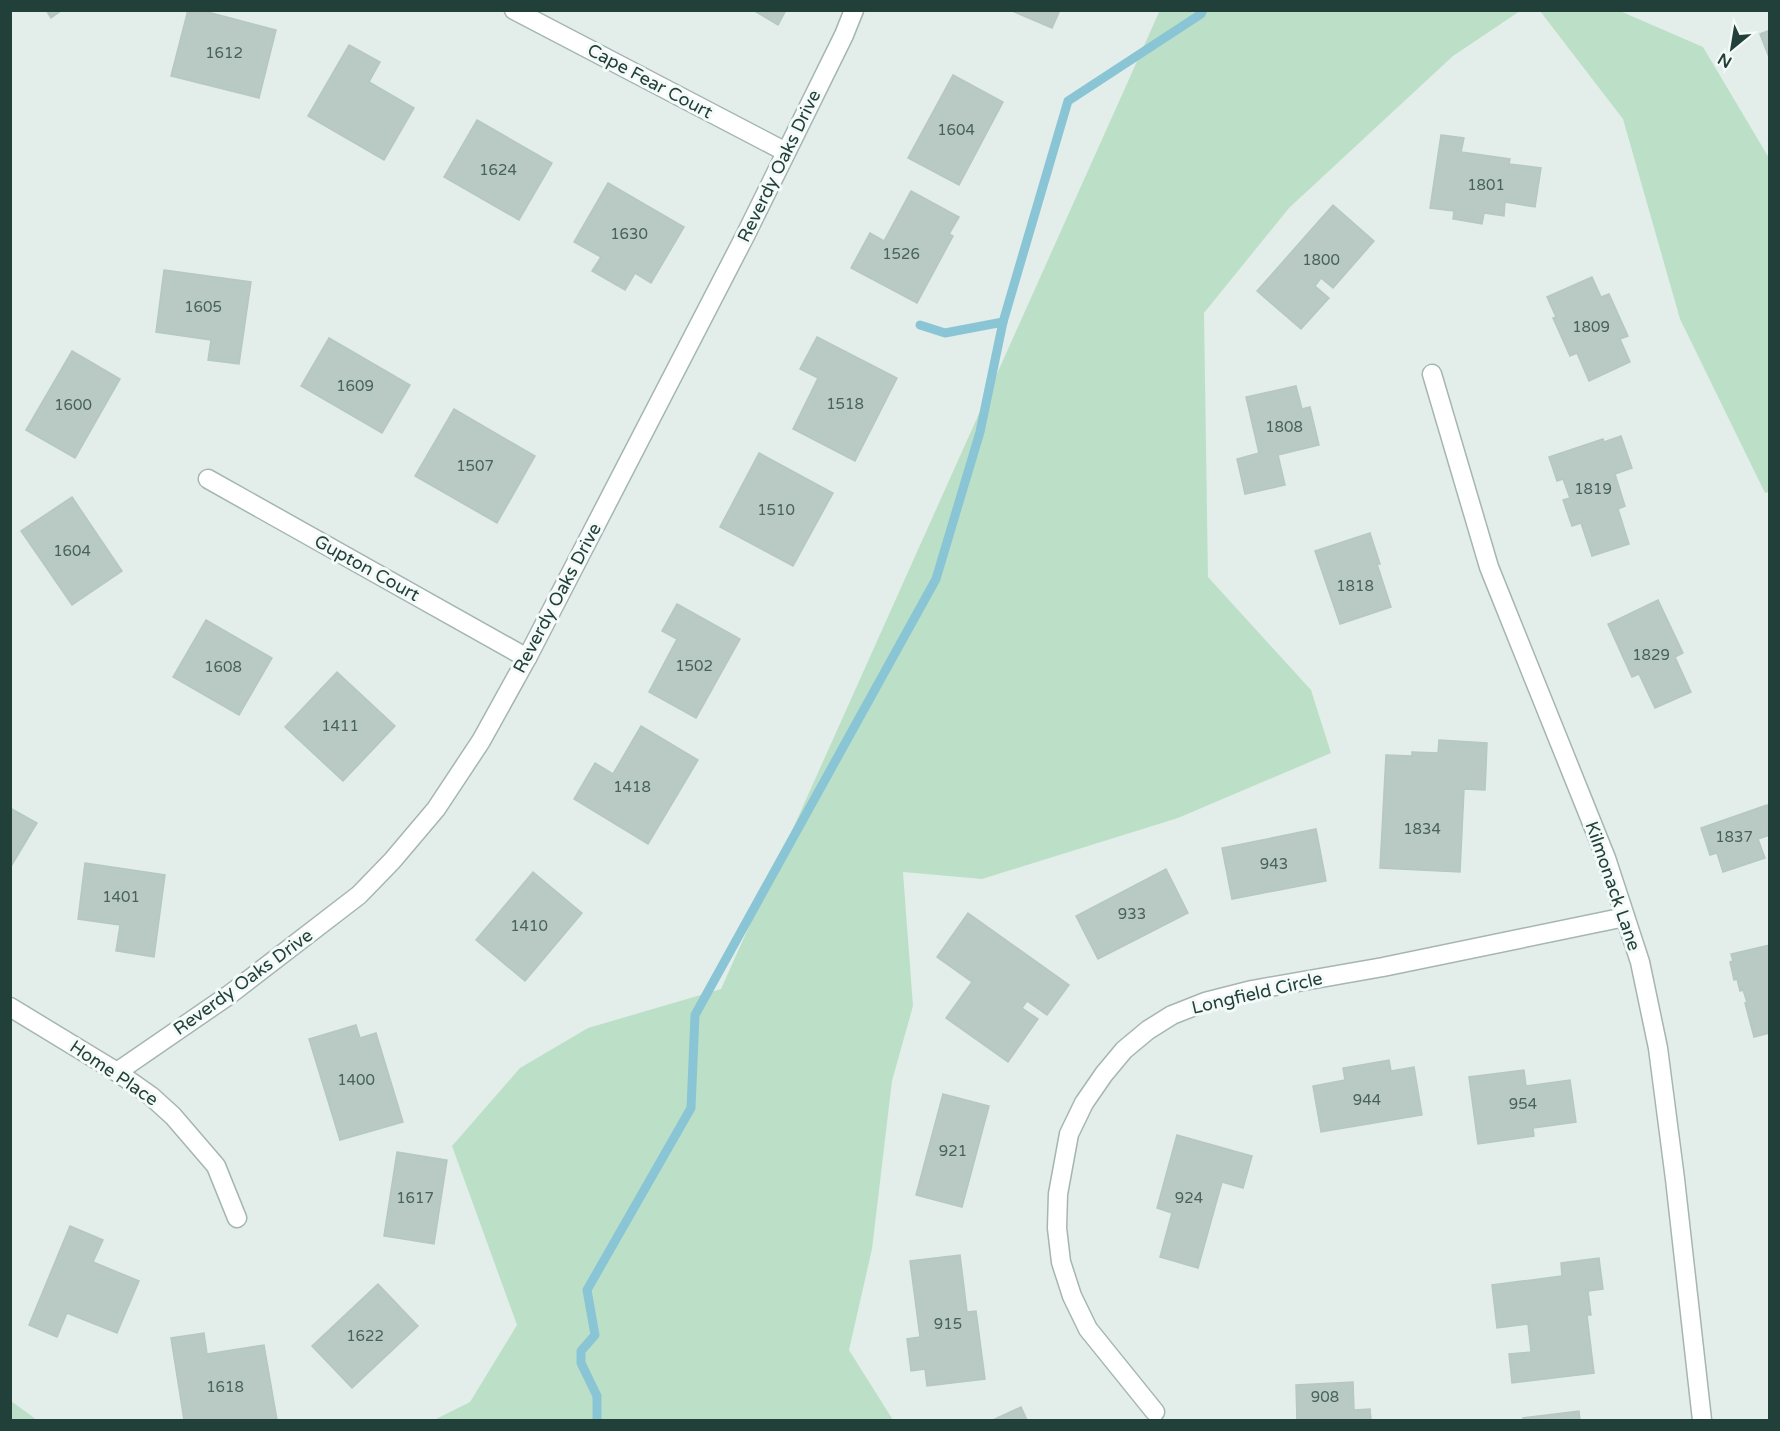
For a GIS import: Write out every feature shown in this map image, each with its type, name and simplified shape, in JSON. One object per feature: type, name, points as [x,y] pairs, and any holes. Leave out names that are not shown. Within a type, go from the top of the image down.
[{"type":"street","name":"Cape Fear Court","points":[[514,10],[786,152]]},
{"type":"street","name":"Reverdy Oaks Drive","points":[[117,1072],[229,995],[359,895],[392,861],[436,809],[481,741],[527,657],[745,236],[844,35],[854,10]]},
{"type":"street","name":"Kilmonack Lane","points":[[1432,374],[1489,567],[1606,858],[1640,962],[1658,1048],[1702,1420]]},
{"type":"street","name":"Gupton Court","points":[[208,479],[527,657]]},
{"type":"street","name":"Longfield Circle","points":[[1155,1412],[1088,1329],[1072,1296],[1061,1262],[1057,1228],[1058,1194],[1069,1134],[1084,1103],[1124,1050],[1148,1030],[1172,1015],[1205,1002],[1252,990],[1395,964],[1625,917]]},
{"type":"street","name":"Home Place","points":[[10,1007],[117,1072],[151,1096],[173,1116],[216,1166],[237,1218]]},
{"type":"green space","points":[[1160,10],[1520,11],[1453,56],[1289,208],[1204,313],[1208,577],[1311,690],[1331,753],[1178,818],[982,879],[903,872],[913,1006],[892,1081],[872,1249],[849,1350],[893,1420],[434,1420],[470,1402],[517,1325],[452,1146],[520,1068],[588,1028],[721,989]]},
{"type":"green space","points":[[1540,11],[1620,11],[1703,47],[1769,158],[1769,492],[1765,493],[1680,319],[1623,119]]},
{"type":"green space","points":[[11,1401],[37,1420],[11,1420]]},
{"type":"building","points":[[46,10],[62,10],[51,18]]},
{"type":"building","points":[[188,10],[200,10],[276,30],[259,98],[171,76]]},
{"type":"building","points":[[753,10],[786,10],[778,25]]},
{"type":"building","points":[[1010,10],[1060,10],[1052,28]]},
{"type":"building","points":[[1770,30],[1770,60],[1760,34]]},
{"type":"building","points":[[349,45],[380,62],[369,82],[414,108],[384,160],[308,116]]},
{"type":"building","points":[[953,75],[1003,102],[959,185],[908,158]]},
{"type":"building","points":[[477,120],[552,163],[519,220],[444,177]]},
{"type":"building","points":[[1441,135],[1464,138],[1461,152],[1510,159],[1509,164],[1541,168],[1535,207],[1505,202],[1504,216],[1484,213],[1482,224],[1453,219],[1454,211],[1430,208]]},
{"type":"building","points":[[608,183],[684,227],[651,283],[635,273],[625,290],[592,271],[601,257],[574,242]]},
{"type":"building","points":[[911,191],[959,217],[949,234],[953,236],[917,303],[851,268],[870,233],[884,241]]},
{"type":"building","points":[[1333,205],[1374,241],[1333,288],[1321,278],[1315,286],[1329,298],[1301,329],[1257,291]]},
{"type":"building","points":[[164,270],[251,282],[239,364],[208,360],[211,340],[156,332]]},
{"type":"building","points":[[1592,277],[1601,297],[1609,294],[1628,336],[1620,339],[1630,362],[1589,381],[1577,353],[1570,356],[1553,318],[1556,317],[1547,297]]},
{"type":"building","points":[[817,337],[897,378],[855,461],[793,429],[818,378],[800,369]]},
{"type":"building","points":[[329,338],[410,385],[382,433],[301,386]]},
{"type":"building","points":[[72,351],[120,379],[75,458],[26,430]]},
{"type":"building","points":[[1296,386],[1302,409],[1310,407],[1319,445],[1278,455],[1285,485],[1245,494],[1237,459],[1259,453],[1246,397]]},
{"type":"building","points":[[454,409],[535,456],[497,523],[415,476]]},
{"type":"building","points":[[1621,436],[1632,468],[1615,474],[1625,506],[1618,509],[1629,544],[1592,556],[1581,523],[1572,526],[1563,500],[1570,498],[1563,479],[1557,481],[1549,457],[1603,439],[1604,442]]},
{"type":"building","points":[[759,453],[833,493],[793,566],[720,527]]},
{"type":"building","points":[[72,497],[122,571],[72,605],[21,531]]},
{"type":"building","points":[[1370,533],[1391,607],[1340,624],[1315,551]]},
{"type":"building","points":[[1658,600],[1683,653],[1675,657],[1691,692],[1655,708],[1639,674],[1632,677],[1608,624]]},
{"type":"building","points":[[677,604],[740,639],[696,718],[649,692],[677,639],[662,631]]},
{"type":"building","points":[[206,620],[272,658],[239,715],[173,677]]},
{"type":"building","points":[[337,672],[395,726],[343,781],[285,727]]},
{"type":"building","points":[[641,726],[698,760],[648,844],[574,799],[595,763],[613,774]]},
{"type":"building","points":[[1439,740],[1487,743],[1485,790],[1464,789],[1460,872],[1380,868],[1386,755],[1412,756],[1412,752],[1438,753]]},
{"type":"building","points":[[1767,805],[1770,813],[1770,820],[1767,821],[1770,835],[1758,839],[1765,858],[1723,872],[1717,853],[1710,855],[1701,828]]},
{"type":"building","points":[[10,808],[37,823],[10,868]]},
{"type":"building","points":[[1316,829],[1326,881],[1232,899],[1222,848]]},
{"type":"building","points":[[85,863],[165,875],[154,957],[116,951],[120,925],[78,919]]},
{"type":"building","points":[[1166,869],[1188,913],[1098,959],[1076,916]]},
{"type":"building","points":[[533,872],[582,913],[525,981],[476,940]]},
{"type":"building","points":[[968,913],[1069,985],[1047,1015],[1027,1001],[1022,1008],[1038,1019],[1008,1062],[946,1018],[972,982],[937,957]]},
{"type":"building","points":[[1770,945],[1770,1033],[1754,1037],[1743,990],[1740,991],[1737,979],[1734,980],[1730,962],[1733,961],[1731,954]]},
{"type":"building","points":[[356,1025],[360,1038],[376,1033],[403,1122],[340,1140],[309,1039]]},
{"type":"building","points":[[1389,1060],[1391,1071],[1414,1067],[1422,1115],[1321,1132],[1313,1086],[1345,1080],[1343,1068]]},
{"type":"building","points":[[1524,1070],[1526,1086],[1570,1080],[1576,1122],[1533,1128],[1534,1136],[1478,1144],[1469,1077]]},
{"type":"building","points":[[943,1094],[989,1106],[962,1207],[916,1195]]},
{"type":"building","points":[[1177,1135],[1252,1156],[1243,1188],[1222,1182],[1198,1268],[1160,1257],[1172,1213],[1157,1208]]},
{"type":"building","points":[[397,1152],[447,1160],[434,1244],[384,1236]]},
{"type":"building","points":[[70,1226],[103,1240],[93,1262],[139,1281],[117,1333],[67,1313],[57,1337],[29,1325]]},
{"type":"building","points":[[960,1255],[967,1312],[976,1311],[985,1379],[927,1386],[925,1369],[911,1371],[907,1339],[920,1337],[910,1261]]},
{"type":"building","points":[[1599,1258],[1603,1289],[1588,1291],[1591,1315],[1587,1315],[1594,1373],[1512,1383],[1509,1354],[1531,1352],[1528,1324],[1497,1328],[1492,1285],[1562,1276],[1561,1263]]},
{"type":"building","points":[[378,1284],[418,1326],[352,1388],[312,1346]]},
{"type":"building","points":[[204,1333],[207,1354],[264,1345],[277,1420],[184,1420],[171,1338]]},
{"type":"building","points":[[1353,1382],[1354,1410],[1370,1409],[1371,1420],[1297,1420],[1296,1385]]},
{"type":"building","points":[[1021,1407],[1027,1420],[993,1420]]},
{"type":"building","points":[[1579,1411],[1580,1420],[1523,1420],[1523,1418]]},
{"type":"waterway","points":[[597,1420],[597,1396],[581,1363],[581,1351],[595,1335],[587,1290],[691,1108],[695,1015],[936,579],[980,432],[1003,322],[1068,101],[1201,14],[1203,10]]},
{"type":"waterway","points":[[920,325],[945,333],[1003,322]]}]
